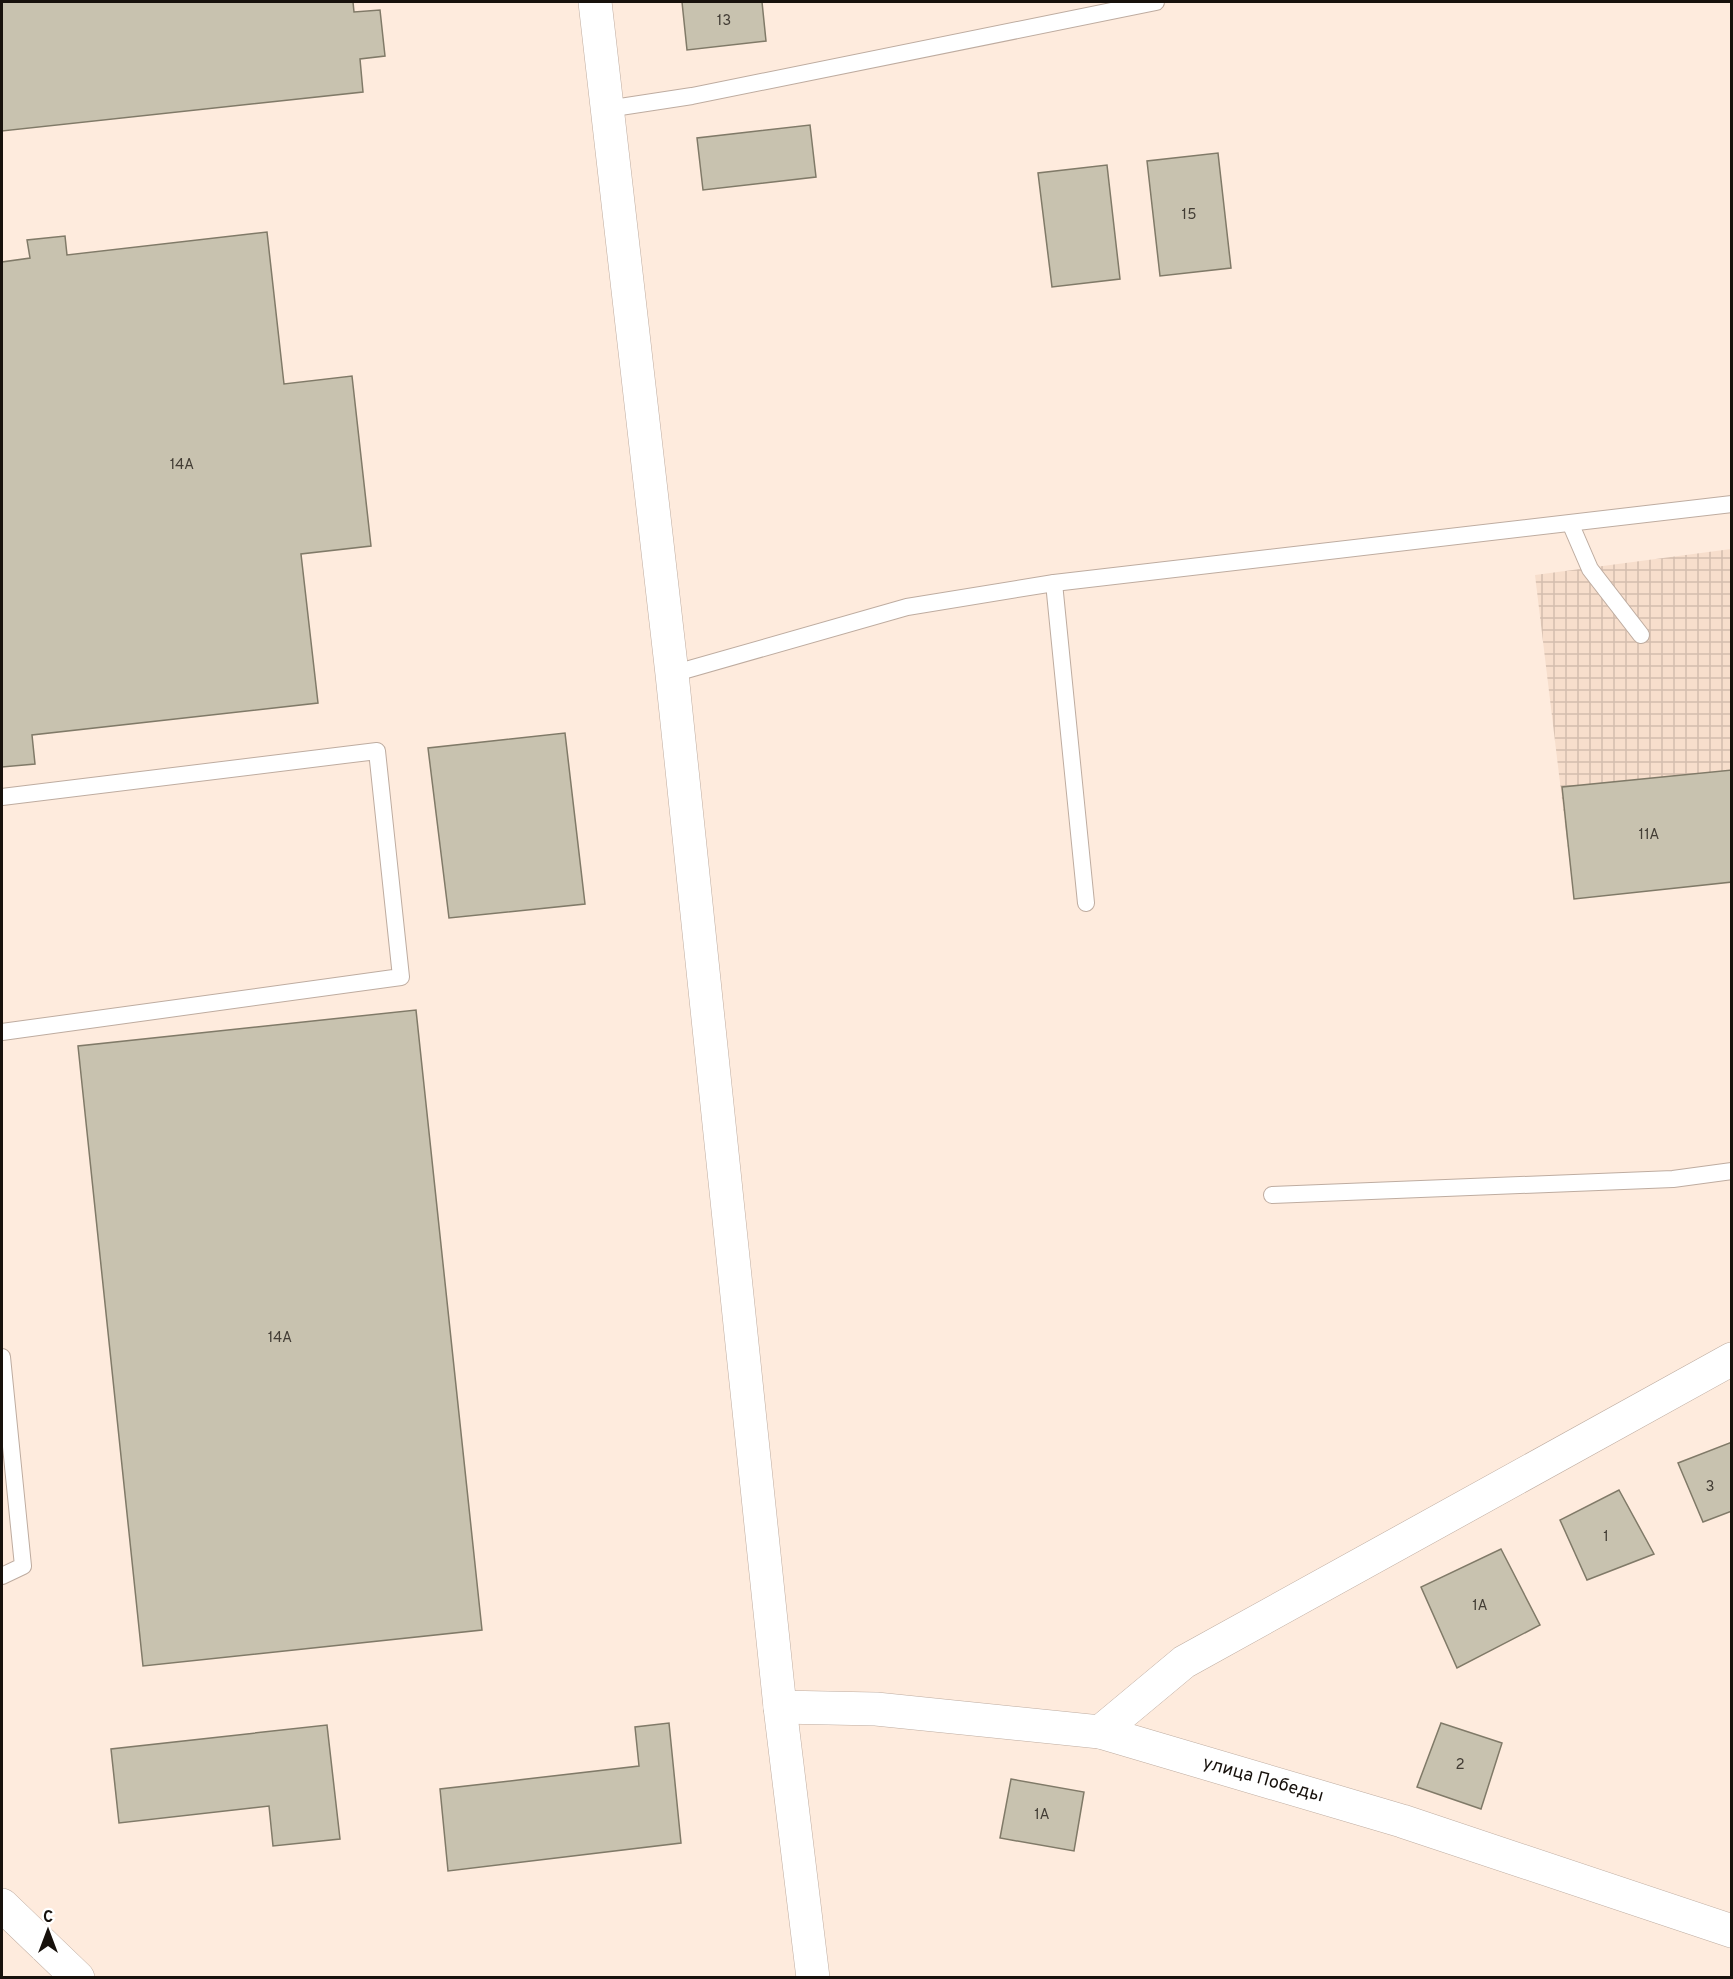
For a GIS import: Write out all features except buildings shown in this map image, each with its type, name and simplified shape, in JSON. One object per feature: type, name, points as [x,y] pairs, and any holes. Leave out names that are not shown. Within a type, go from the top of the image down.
[{"type":"street","points":[[595,2],[672,674],[780,1707],[813,1977]]},
{"type":"street","points":[[1100,1732],[1184,1662],[1731,1359]]},
{"type":"street","name":"улица Победы","points":[[780,1707],[876,1709],[1100,1732],[1402,1821],[1731,1931]]},
{"type":"street","points":[[2,1905],[78,1977]]},
{"type":"lane","points":[[607,108],[692,96],[1156,2]]},
{"type":"lane","points":[[672,674],[907,607],[1054,583],[1571,525],[1731,504]]},
{"type":"lane","points":[[1571,525],[1590,569],[1641,635]]},
{"type":"lane","points":[[1054,583],[1086,903]]},
{"type":"lane","points":[[2,797],[377,751],[401,977],[2,1032]]},
{"type":"lane","points":[[1272,1195],[1673,1179],[1731,1171]]},
{"type":"lane","points":[[2,1357],[23,1566],[2,1576]]},
{"type":"shaded area","points":[[1731,549],[1731,882],[1574,899],[1535,575]]}]
